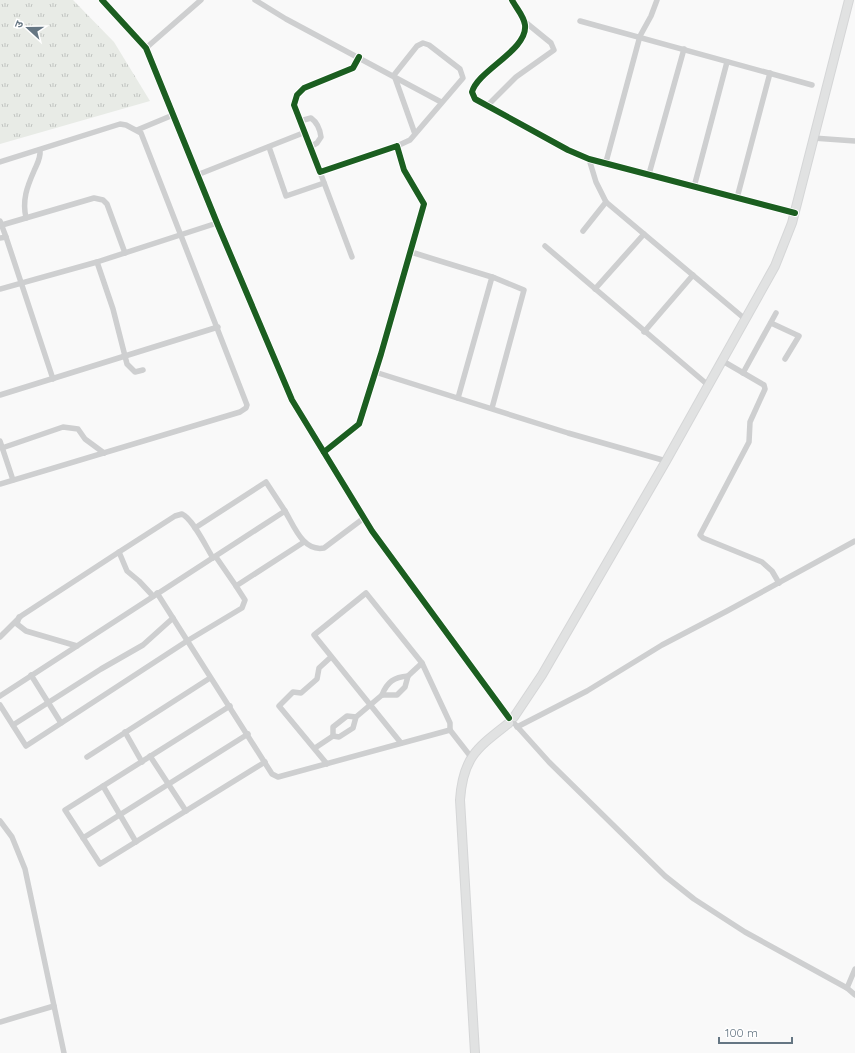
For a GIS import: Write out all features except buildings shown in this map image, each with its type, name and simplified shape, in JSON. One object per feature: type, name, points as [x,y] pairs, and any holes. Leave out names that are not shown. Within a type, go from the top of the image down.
[{"type":"main road","points":[[475,1053],[460,800],[461,782],[471,757],[482,745],[513,722],[542,675],[666,461],[775,266],[795,213],[849,0]]},
{"type":"street","points":[[102,0],[146,48],[216,223],[292,400],[364,518],[513,722],[549,762],[665,876],[694,899],[745,932],[847,988],[855,995]]},
{"type":"street","points":[[146,48],[201,0]]},
{"type":"street","points":[[255,0],[441,102]]},
{"type":"street","points":[[512,0],[523,21],[525,29],[515,48],[473,88],[472,92],[475,99],[589,159],[606,162],[795,213]]},
{"type":"street","points":[[606,162],[640,36],[651,16],[657,0]]},
{"type":"street","points":[[580,20],[812,85]]},
{"type":"street","points":[[487,106],[516,77],[554,50],[551,43],[523,21]]},
{"type":"street","points":[[320,172],[397,146],[410,140],[441,102],[461,81],[463,74],[460,69],[426,43],[420,43],[394,75]]},
{"type":"street","points":[[649,174],[684,49]]},
{"type":"street","points":[[352,257],[294,105],[297,95],[304,88],[353,68],[360,57]]},
{"type":"street","points":[[694,186],[727,62]]},
{"type":"street","points":[[737,198],[770,73]]},
{"type":"street","points":[[394,75],[415,134]]},
{"type":"street","points":[[137,130],[173,115]]},
{"type":"street","points":[[300,121],[311,118],[316,121],[321,137],[317,143],[310,147]]},
{"type":"street","points":[[0,162],[120,124],[137,130],[143,137],[218,326],[247,405],[246,408],[240,412],[0,484]]},
{"type":"street","points":[[197,175],[304,132]]},
{"type":"street","points":[[813,138],[855,141]]},
{"type":"street","points":[[324,452],[359,424],[412,252],[424,204],[404,170],[397,146]]},
{"type":"street","points":[[269,147],[286,196],[324,183]]},
{"type":"street","points":[[26,218],[24,204],[25,193],[40,157],[40,150]]},
{"type":"street","points":[[589,159],[596,182],[606,202],[745,319]]},
{"type":"street","points":[[52,379],[22,284],[3,238],[1,223],[26,218],[98,198],[107,204],[124,253]]},
{"type":"street","points":[[583,231],[606,202]]},
{"type":"street","points":[[0,289],[97,262],[216,223]]},
{"type":"street","points":[[595,289],[644,234]]},
{"type":"street","points":[[545,246],[708,385]]},
{"type":"street","points":[[412,252],[492,277],[524,290],[492,408]]},
{"type":"street","points":[[97,262],[113,309],[128,366],[133,371],[138,372],[143,370]]},
{"type":"street","points":[[644,332],[693,275]]},
{"type":"street","points":[[458,398],[492,277]]},
{"type":"street","points":[[743,373],[776,313]]},
{"type":"street","points":[[771,323],[799,336],[786,359]]},
{"type":"street","points":[[0,395],[218,326]]},
{"type":"street","points":[[722,360],[764,385],[765,392],[750,422],[749,442],[700,535],[703,538],[762,562],[772,571],[779,583]]},
{"type":"street","points":[[375,372],[568,433],[666,461]]},
{"type":"street","points":[[2,448],[63,427],[71,427],[78,429],[86,439],[104,453]]},
{"type":"street","points":[[0,441],[13,480]]},
{"type":"street","points":[[195,528],[266,482],[304,542],[313,548],[324,548],[364,518]]},
{"type":"street","points":[[0,696],[285,511]]},
{"type":"street","points":[[0,637],[20,616],[178,515],[185,516],[195,528],[245,600],[242,608],[187,641],[26,746],[0,705]]},
{"type":"street","points":[[513,722],[587,691],[662,645],[855,541]]},
{"type":"street","points":[[236,586],[304,542]]},
{"type":"street","points":[[119,552],[127,571],[155,595],[173,618],[272,774],[278,777],[450,730]]},
{"type":"street","points":[[401,743],[314,635],[366,593],[422,663],[450,723],[450,730],[471,757]]},
{"type":"street","points":[[20,616],[17,624],[26,632],[77,646]]},
{"type":"street","points":[[13,726],[48,702],[143,645],[173,618]]},
{"type":"street","points":[[327,764],[279,706],[293,692],[301,693],[317,679],[319,668],[331,657]]},
{"type":"street","points":[[382,695],[397,695],[405,688],[408,676],[422,663]]},
{"type":"street","points":[[31,676],[61,722]]},
{"type":"street","points":[[315,748],[332,736],[339,737],[353,728],[356,717],[371,706],[382,695],[386,686],[396,677],[408,676]]},
{"type":"street","points":[[87,757],[210,678]]},
{"type":"street","points":[[230,706],[65,810],[100,864],[265,762]]},
{"type":"street","points":[[332,736],[333,727],[347,716],[356,717]]},
{"type":"street","points":[[125,732],[142,762]]},
{"type":"street","points":[[83,838],[248,734]]},
{"type":"street","points":[[150,756],[186,811]]},
{"type":"street","points":[[103,786],[136,842]]},
{"type":"street","points":[[0,821],[12,837],[25,870],[64,1053]]},
{"type":"street","points":[[847,988],[855,969]]},
{"type":"street","points":[[0,1022],[54,1006]]},
{"type":"green space","points":[[0,0],[73,0],[114,42],[150,101],[0,144]]},
{"type":"cycle path","points":[[102,0],[146,48],[217,223],[292,400],[372,531],[509,718]]},
{"type":"cycle path","points":[[512,0],[522,15],[525,25],[524,34],[519,43],[476,84],[472,92],[475,99],[568,150],[589,159],[795,213]]},
{"type":"cycle path","points":[[324,452],[359,424],[381,354],[424,204],[404,170],[397,146],[320,172],[294,105],[297,95],[304,88],[353,68],[359,57]]}]
